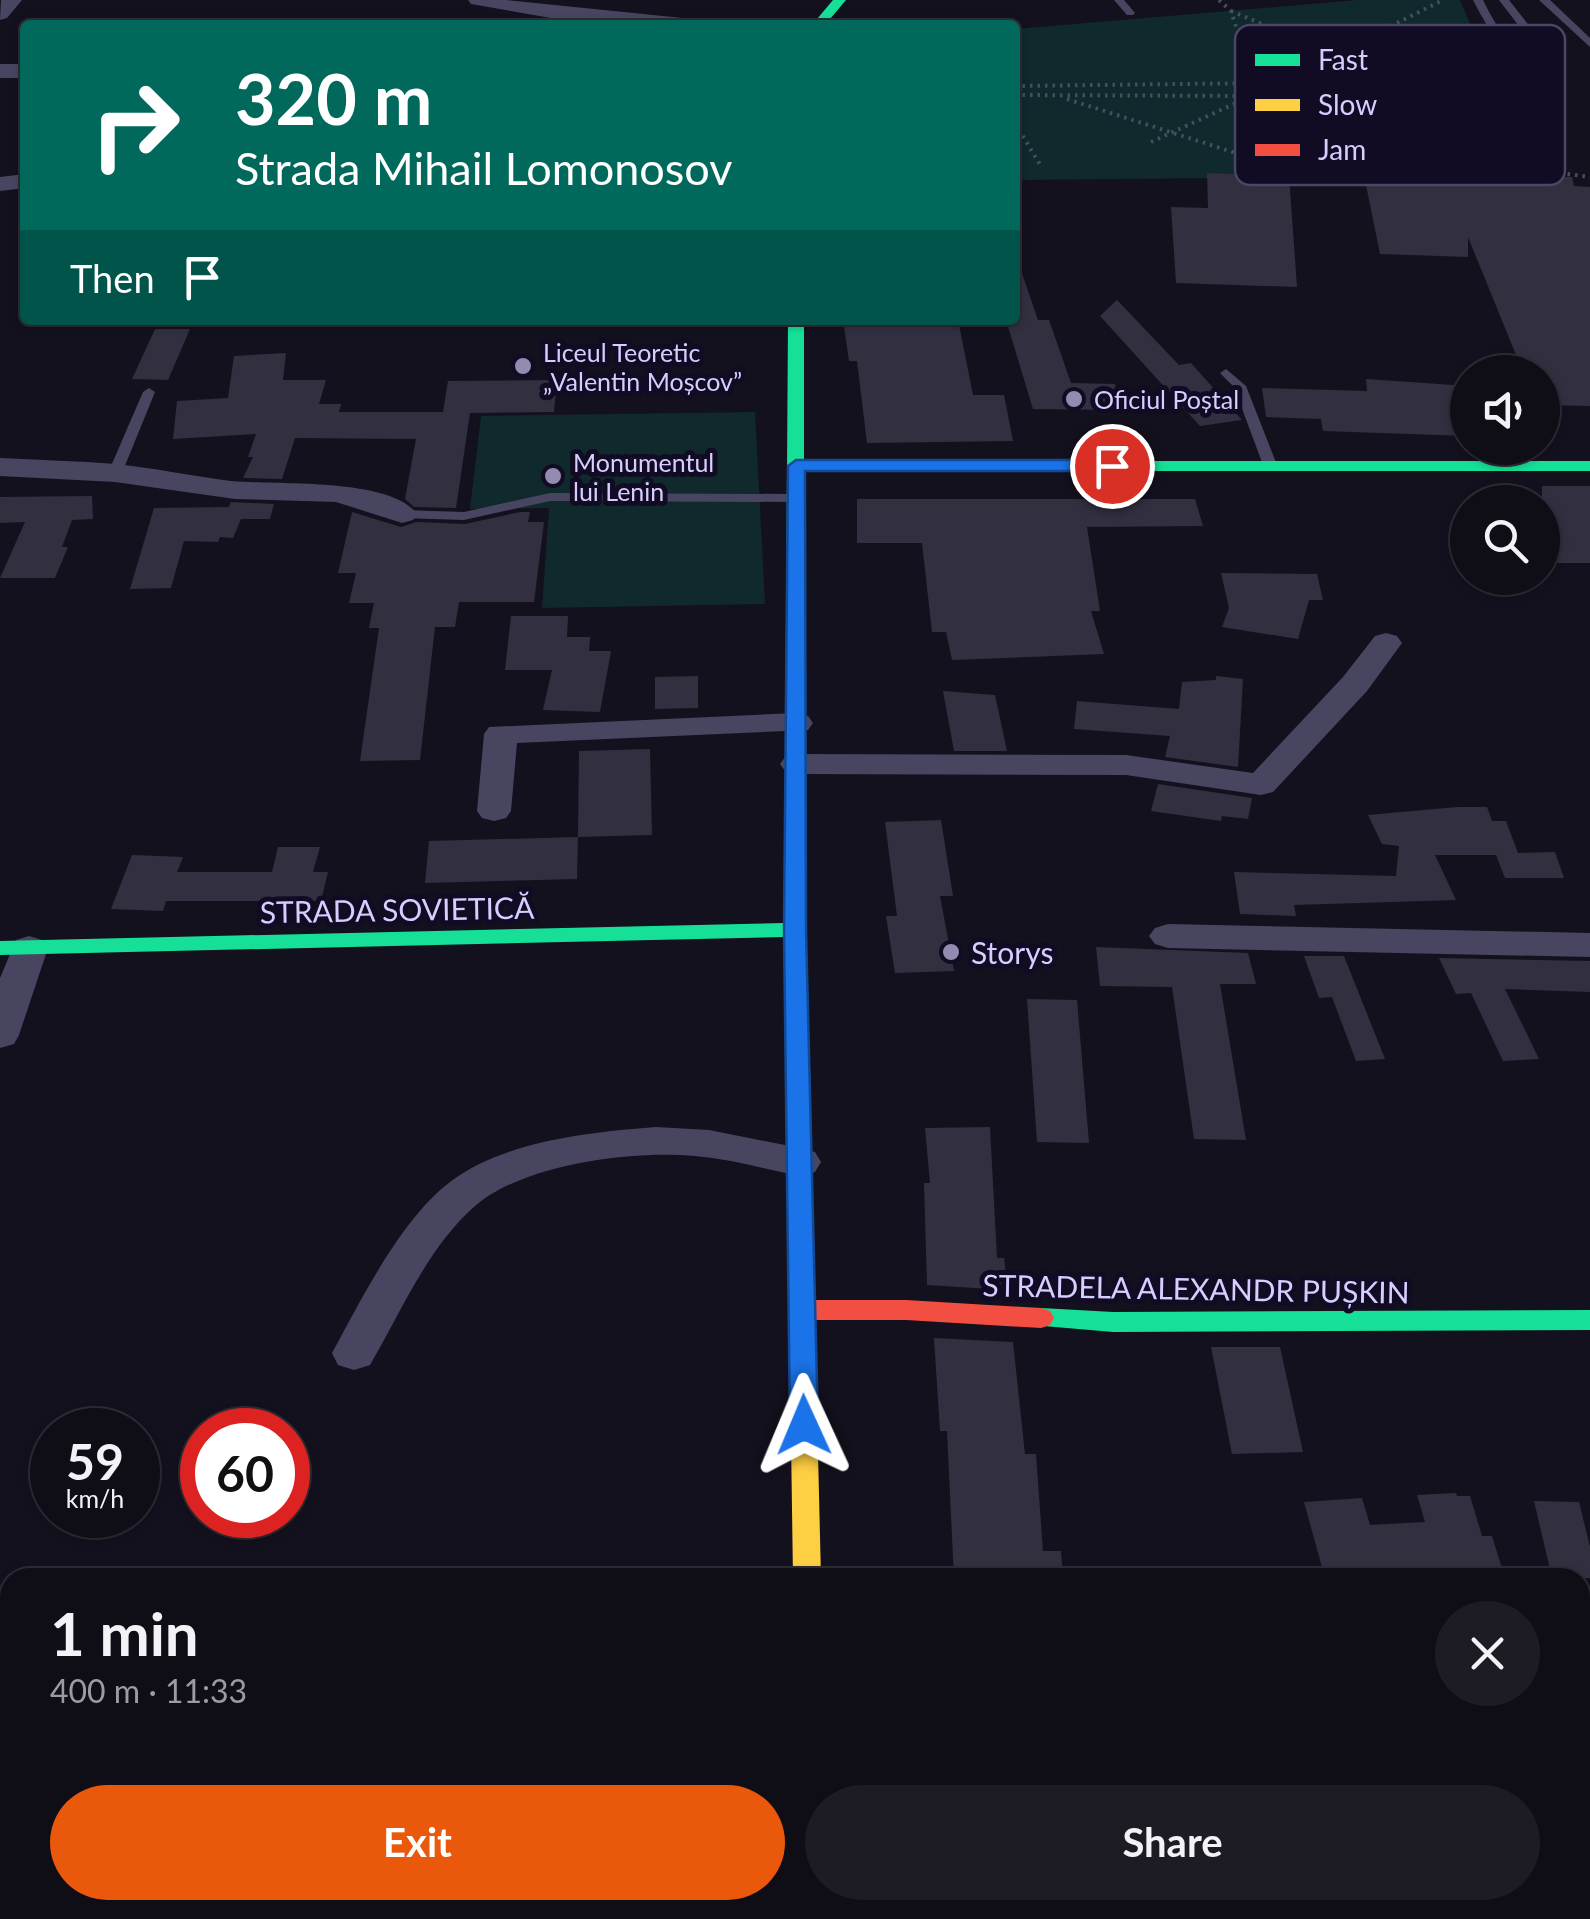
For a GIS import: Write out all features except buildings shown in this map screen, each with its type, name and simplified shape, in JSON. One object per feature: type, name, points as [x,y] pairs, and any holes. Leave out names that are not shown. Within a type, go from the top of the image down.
[{"type":"street","points":[[0,14],[12,0]]},
{"type":"street","points":[[822,20],[840,0]]},
{"type":"street","points":[[488,10],[633,20]]},
{"type":"street","points":[[796,325],[795,930],[807,1568]]},
{"type":"street","points":[[796,466],[1590,466]]},
{"type":"street","points":[[0,467],[115,472],[235,490],[336,493],[362,498],[402,514]]},
{"type":"street","points":[[796,764],[1126,765],[1261,784],[1355,684],[1386,643]]},
{"type":"street","points":[[494,811],[501,734],[796,723]]},
{"type":"street","name":"STRADA SOVIETICĂ","points":[[15,948],[795,930]]},
{"type":"street","points":[[1168,936],[1590,945]]},
{"type":"street","points":[[0,1035],[15,948]]},
{"type":"street","points":[[354,1353],[426,1238],[450,1208],[462,1194],[502,1172],[601,1147],[680,1140],[800,1162]]},
{"type":"street","name":"STRADELA ALEXANDR PUȘKIN","points":[[801,1310],[906,1310],[1112,1322],[1590,1320]]},
{"type":"lane","points":[[1119,0],[1130,13]]},
{"type":"lane","points":[[1478,0],[1496,25]]},
{"type":"lane","points":[[1504,0],[1523,25]]},
{"type":"lane","points":[[1544,0],[1590,44]]},
{"type":"lane","points":[[1226,373],[1240,386],[1270,466]]},
{"type":"lane","points":[[115,472],[149,392]]},
{"type":"lane","points":[[402,514],[464,516],[550,498],[794,498]]},
{"type":"path","points":[[1218,0],[1231,11],[1266,25]]},
{"type":"path","points":[[1394,25],[1443,0]]},
{"type":"path","points":[[1231,11],[1235,25]]},
{"type":"path","points":[[1020,86],[1235,83]]},
{"type":"path","points":[[1148,84],[1156,96]]},
{"type":"path","points":[[1055,85],[1057,96]]},
{"type":"path","points":[[1020,95],[1235,96]]},
{"type":"path","points":[[1057,96],[1235,153]]},
{"type":"path","points":[[1151,142],[1235,103]]},
{"type":"path","points":[[1020,131],[1042,168]]},
{"type":"path","points":[[1565,174],[1590,177]]},
{"type":"green space","points":[[1357,0],[1460,0],[1471,25],[1235,25],[1235,178],[1020,180],[1020,29]]},
{"type":"green space","points":[[755,412],[765,604],[542,608],[549,508],[470,509],[481,416]]},
{"type":"traffic: fast","points":[[822,20],[840,0]]},
{"type":"traffic: fast","points":[[795,956],[796,325]]},
{"type":"traffic: fast","points":[[796,466],[1590,466]]},
{"type":"traffic: fast","points":[[0,948],[795,930]]},
{"type":"traffic: fast","points":[[1041,1318],[1113,1322],[1590,1320]]},
{"type":"traffic: slow","points":[[795,956],[807,1568]]},
{"type":"traffic: jam","points":[[801,1310],[906,1310],[1041,1318]]},
{"type":"place","name":"Liceul Teoretic „Valentin Moșcov”","points":[[523,366]]},
{"type":"place","name":"Oficiul Poștal","points":[[1074,399]]},
{"type":"place","name":"Monumentul lui Lenin","points":[[553,476]]},
{"type":"place","name":"Storys","points":[[951,952]]},
{"type":"route","points":[[804,1425],[795,930],[796,466],[1112,466]]}]
